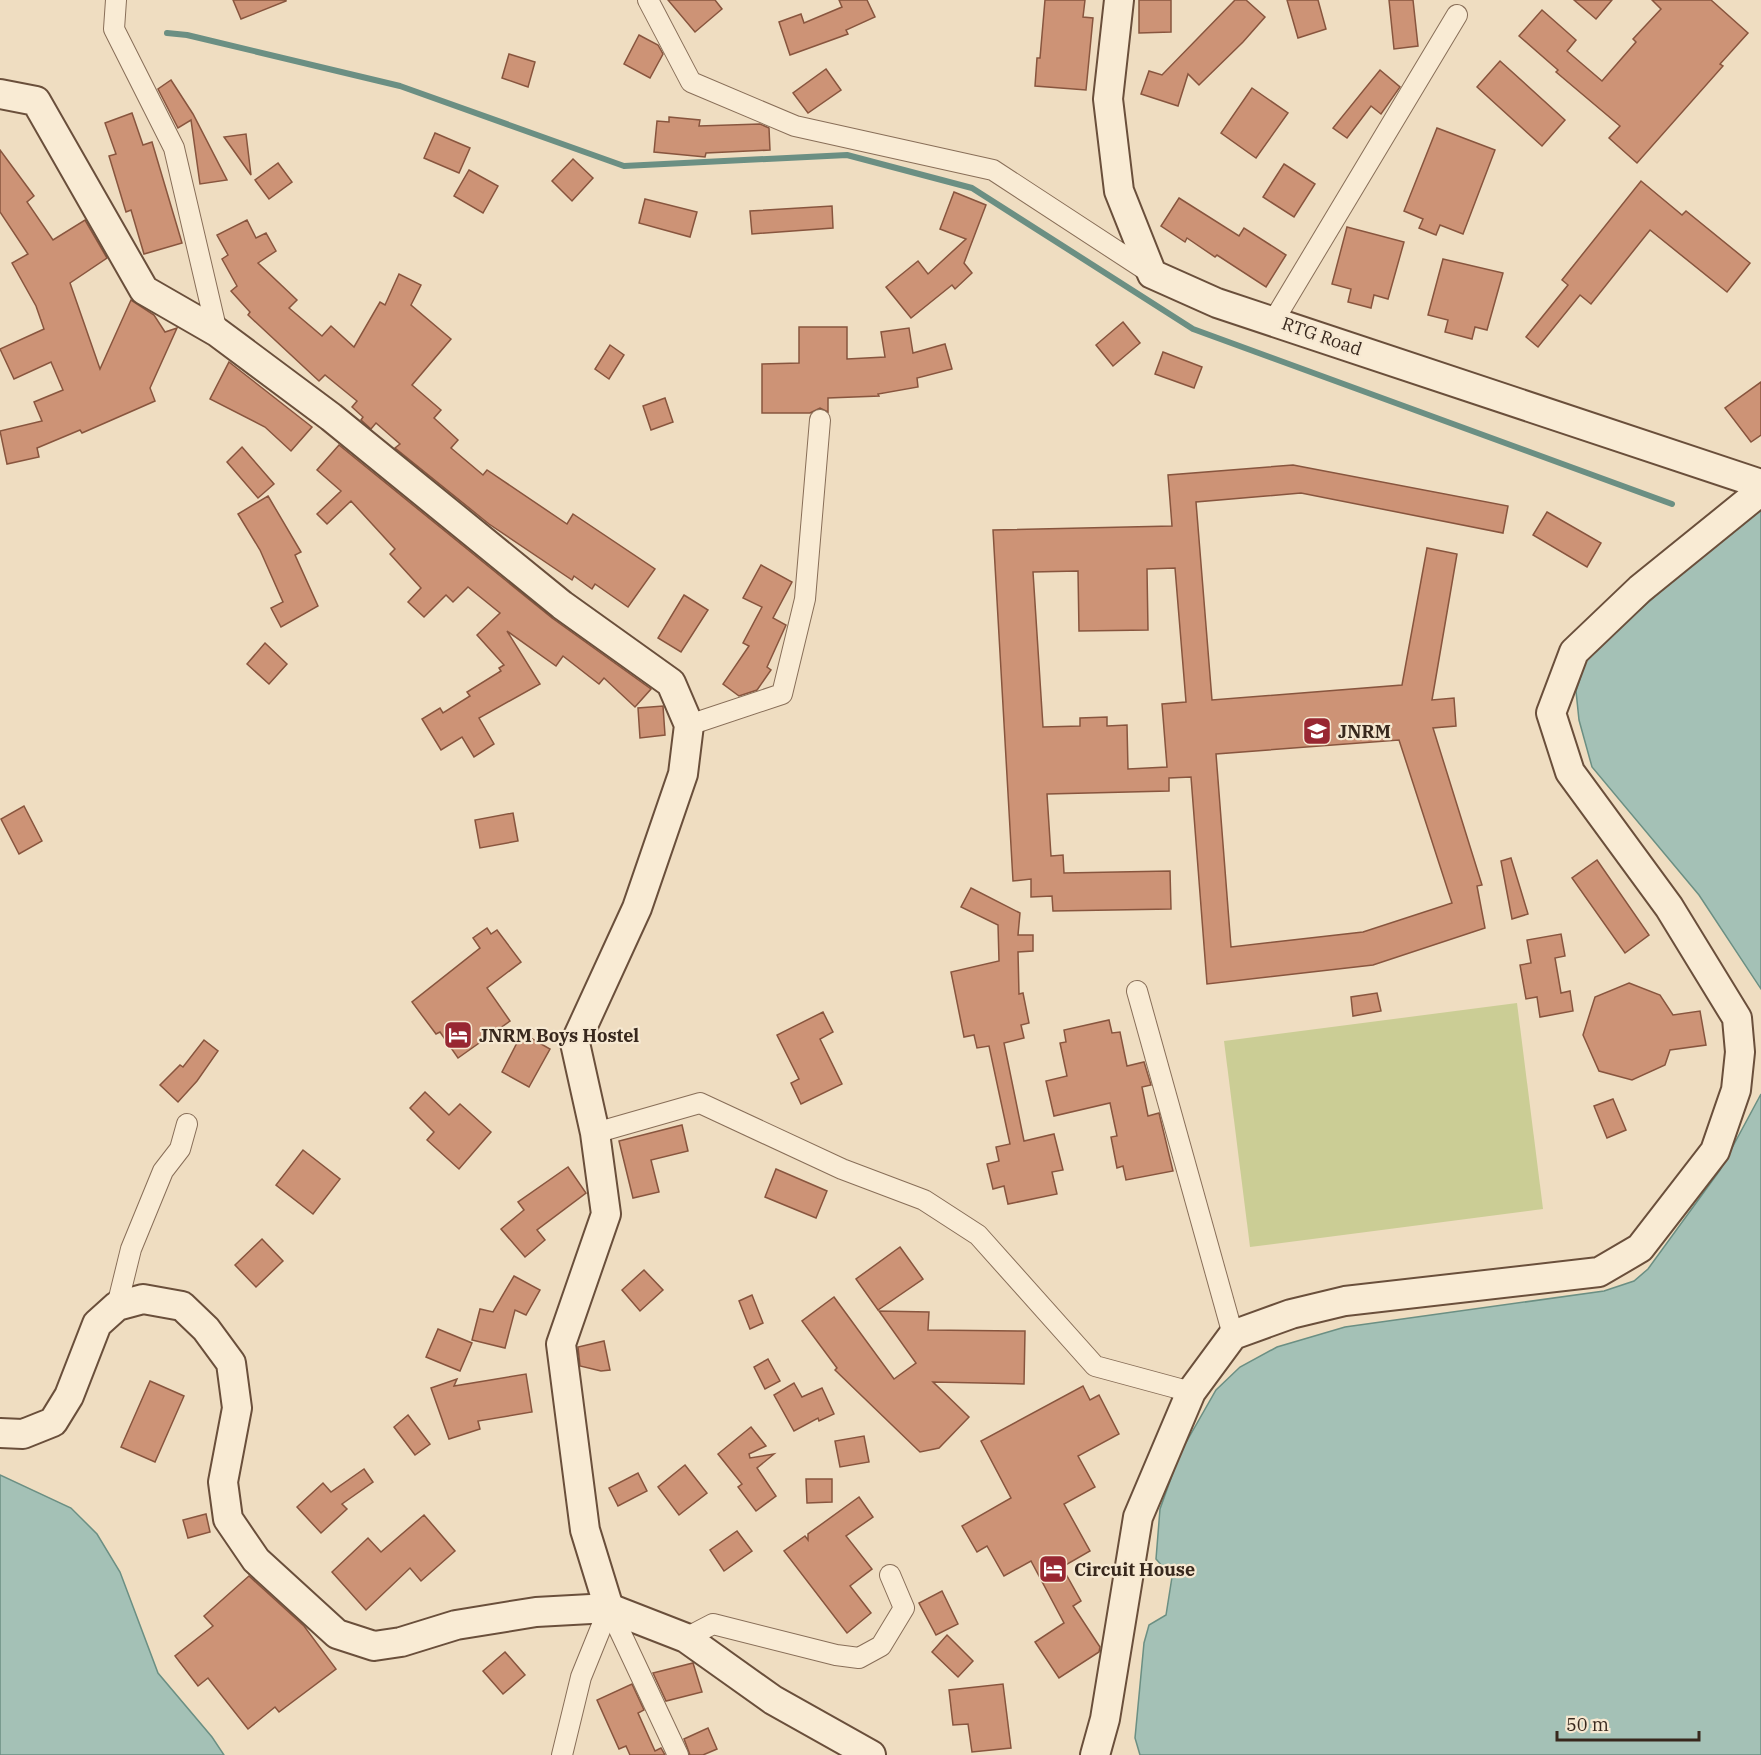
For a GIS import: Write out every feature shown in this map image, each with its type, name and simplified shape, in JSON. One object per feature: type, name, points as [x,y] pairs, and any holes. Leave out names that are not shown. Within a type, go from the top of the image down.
[{"type":"main road","points":[[1119,0],[1108,99],[1119,191],[1152,274]]},
{"type":"main road","points":[[0,94],[36,101],[144,290],[217,332],[331,417],[562,605],[671,683],[689,725],[683,774],[637,908],[575,1043],[595,1133],[606,1214],[561,1344],[585,1530],[609,1608]]},
{"type":"main road","name":"RTG Road","points":[[1152,274],[1217,303],[1274,320],[1761,484]]},
{"type":"main road","points":[[1095,1755],[1105,1719],[1138,1517],[1191,1392],[1233,1335],[1291,1314],[1346,1301],[1599,1272],[1640,1248],[1715,1151],[1736,1090],[1740,1052],[1737,1018],[1669,907],[1570,772],[1551,713],[1574,652],[1640,590],[1761,491]]},
{"type":"main road","points":[[0,1433],[23,1434],[53,1422],[69,1396],[97,1324],[117,1306],[143,1299],[182,1306],[206,1329],[231,1363],[237,1408],[224,1482],[228,1519],[256,1560],[337,1634],[374,1646],[401,1642],[456,1625],[536,1612],[609,1608],[686,1638],[773,1700],[871,1755]]},
{"type":"street","points":[[116,0],[114,29],[174,148],[217,332]]},
{"type":"street","points":[[648,0],[691,82],[795,126],[993,170],[1152,274]]},
{"type":"street","points":[[1274,320],[1457,15]]},
{"type":"street","points":[[689,725],[782,694],[805,599],[820,420]]},
{"type":"street","points":[[1137,991],[1233,1335]]},
{"type":"street","points":[[595,1133],[700,1103],[842,1169],[924,1200],[978,1235],[1095,1366],[1191,1392]]},
{"type":"street","points":[[117,1306],[131,1249],[163,1171],[180,1149],[187,1124]]},
{"type":"street","points":[[686,1638],[713,1624],[836,1655],[859,1658],[881,1646],[904,1608],[890,1575]]},
{"type":"street","points":[[562,1755],[581,1677],[609,1608]]},
{"type":"street","points":[[609,1608],[678,1755]]},
{"type":"green space","points":[[1517,1003],[1543,1209],[1250,1247],[1224,1041]]},
{"type":"shaded area","points":[[1761,507],[1761,989],[1699,895],[1592,767],[1579,720],[1576,691],[1586,660],[1605,641],[1700,556]]},
{"type":"shaded area","points":[[1761,1094],[1761,1755],[1140,1755],[1135,1738],[1144,1643],[1149,1625],[1166,1615],[1172,1577],[1156,1559],[1160,1509],[1180,1453],[1216,1390],[1240,1367],[1277,1347],[1345,1327],[1604,1291],[1634,1281],[1648,1269],[1720,1170]]},
{"type":"shaded area","points":[[0,1475],[71,1508],[97,1534],[120,1572],[158,1673],[212,1737],[224,1755],[0,1755]]},
{"type":"building","points":[[233,0],[286,0],[286,1],[241,19]]},
{"type":"building","points":[[668,0],[715,0],[722,9],[695,32]]},
{"type":"building","points":[[839,0],[867,0],[875,17],[846,30],[848,34],[790,55],[779,22],[801,14],[804,23],[842,7]]},
{"type":"building","points":[[1045,0],[1085,0],[1083,17],[1093,18],[1086,90],[1035,86]]},
{"type":"building","points":[[1139,0],[1171,0],[1171,32],[1139,33]]},
{"type":"building","points":[[1235,0],[1246,0],[1265,17],[1243,42],[1199,85],[1188,74],[1178,106],[1141,94],[1149,71],[1162,75]]},
{"type":"building","points":[[1287,0],[1318,0],[1326,29],[1298,38]]},
{"type":"building","points":[[1389,0],[1413,0],[1418,46],[1394,49]]},
{"type":"building","points":[[1574,0],[1612,0],[1596,19]]},
{"type":"building","points":[[1652,0],[1711,0],[1748,33],[1720,64],[1723,66],[1637,163],[1609,138],[1620,126],[1556,72],[1558,70],[1519,36],[1542,10],[1576,40],[1567,51],[1602,81],[1636,42],[1633,39],[1661,9]]},
{"type":"building","points":[[639,35],[658,45],[663,54],[650,78],[624,64]]},
{"type":"building","points":[[509,54],[535,62],[528,87],[502,78]]},
{"type":"building","points":[[1500,61],[1565,120],[1542,146],[1477,87]]},
{"type":"building","points":[[826,69],[841,90],[808,113],[793,93]]},
{"type":"building","points":[[1380,70],[1400,87],[1381,114],[1371,106],[1347,138],[1333,128]]},
{"type":"building","points":[[171,80],[193,114],[227,180],[200,184],[191,120],[178,128],[158,89]]},
{"type":"building","points":[[1252,88],[1288,113],[1256,158],[1221,133]]},
{"type":"building","points":[[132,113],[143,145],[152,142],[182,243],[144,254],[131,210],[126,212],[109,156],[116,154],[105,123]]},
{"type":"building","points":[[669,117],[700,120],[699,126],[760,124],[769,128],[770,150],[706,153],[705,157],[654,152],[657,121],[669,122]]},
{"type":"building","points":[[1437,128],[1495,150],[1463,234],[1440,225],[1436,235],[1419,228],[1423,219],[1404,211]]},
{"type":"building","points":[[435,133],[470,148],[459,173],[424,158]]},
{"type":"building","points":[[246,134],[251,175],[224,137]]},
{"type":"building","points":[[0,150],[34,196],[27,202],[53,240],[85,220],[107,258],[70,283],[100,369],[131,300],[154,315],[165,332],[177,328],[150,388],[155,401],[82,433],[80,430],[37,448],[39,457],[7,464],[0,431],[42,421],[34,402],[63,390],[51,362],[14,379],[0,349],[44,329],[36,306],[12,263],[28,254],[0,212]]},
{"type":"building","points":[[573,159],[593,178],[572,201],[552,181]]},
{"type":"building","points":[[278,163],[292,182],[269,199],[255,180]]},
{"type":"building","points":[[1284,164],[1315,184],[1294,217],[1263,197]]},
{"type":"building","points":[[469,170],[498,186],[483,213],[454,196]]},
{"type":"building","points":[[1641,181],[1682,215],[1686,211],[1750,263],[1727,292],[1650,230],[1591,304],[1580,295],[1538,347],[1526,337],[1568,285],[1562,280]]},
{"type":"building","points":[[954,192],[986,205],[964,263],[972,273],[955,289],[952,285],[911,318],[886,287],[918,261],[928,274],[966,239],[940,229]]},
{"type":"building","points":[[1179,198],[1239,236],[1244,228],[1286,255],[1266,287],[1217,255],[1215,257],[1187,238],[1185,242],[1161,226]]},
{"type":"building","points":[[645,199],[697,212],[690,237],[639,223]]},
{"type":"building","points":[[832,206],[833,228],[752,234],[750,211]]},
{"type":"building","points":[[247,220],[256,238],[266,233],[276,251],[258,263],[297,300],[289,308],[322,336],[331,326],[354,347],[380,302],[385,305],[399,274],[421,285],[411,305],[451,339],[412,385],[441,410],[434,418],[458,440],[451,448],[483,475],[487,470],[567,524],[573,514],[655,569],[628,607],[595,584],[592,589],[574,576],[572,580],[489,524],[395,448],[400,444],[376,423],[371,429],[361,420],[363,417],[352,407],[357,401],[325,375],[319,381],[248,315],[250,312],[231,291],[237,286],[222,259],[228,255],[217,235]]},
{"type":"building","points":[[1347,227],[1404,242],[1388,299],[1374,295],[1371,308],[1348,302],[1351,289],[1332,284]]},
{"type":"building","points":[[1443,259],[1503,273],[1487,330],[1475,327],[1472,339],[1445,332],[1448,320],[1428,315]]},
{"type":"building","points":[[1123,322],[1140,343],[1113,366],[1096,345]]},
{"type":"building","points":[[799,327],[847,327],[847,359],[885,357],[881,332],[909,328],[913,353],[945,344],[952,369],[917,378],[918,387],[878,394],[879,396],[828,398],[828,412],[820,408],[810,413],[762,413],[762,364],[799,363]]},
{"type":"building","points":[[610,345],[624,355],[609,379],[595,369]]},
{"type":"building","points":[[1163,352],[1202,367],[1194,388],[1155,374]]},
{"type":"building","points":[[229,362],[312,427],[291,451],[265,427],[210,399]]},
{"type":"building","points":[[1761,382],[1761,435],[1751,442],[1725,408]]},
{"type":"building","points":[[665,398],[673,422],[651,430],[643,406]]},
{"type":"building","points":[[339,445],[552,618],[651,689],[635,707],[604,678],[599,684],[563,656],[556,666],[507,631],[540,684],[479,718],[494,744],[474,757],[462,737],[441,750],[422,719],[440,708],[443,713],[470,696],[467,692],[501,671],[499,668],[504,665],[477,635],[500,613],[468,587],[453,602],[446,595],[424,617],[408,602],[421,588],[390,554],[395,549],[351,501],[327,524],[317,514],[341,491],[317,470]]},
{"type":"building","points":[[242,447],[274,484],[258,498],[227,462]]},
{"type":"building","points":[[1293,465],[1508,506],[1503,533],[1301,493],[1196,502],[1212,700],[1402,685],[1427,548],[1457,554],[1432,700],[1454,698],[1456,726],[1433,728],[1482,885],[1477,886],[1485,928],[1373,965],[1207,984],[1191,777],[1169,778],[1169,791],[1047,794],[1051,856],[1063,855],[1064,873],[1170,871],[1171,909],[1053,911],[1052,896],[1031,897],[1031,879],[1013,881],[993,530],[1172,526],[1168,475]],"holes":[[[1175,568],[1186,702],[1162,704],[1167,767],[1128,769],[1127,725],[1107,726],[1107,717],[1080,718],[1080,726],[1043,727],[1033,572],[1078,571],[1079,631],[1148,630],[1147,569]],[[1399,740],[1452,903],[1363,932],[1231,947],[1216,754]]]},
{"type":"building","points":[[268,496],[301,552],[295,555],[318,606],[281,627],[271,608],[283,602],[260,550],[238,514]]},
{"type":"building","points":[[1547,512],[1601,543],[1587,567],[1533,535]]},
{"type":"building","points":[[761,565],[792,582],[773,618],[786,625],[767,667],[771,670],[757,690],[739,696],[723,684],[749,646],[743,643],[762,607],[743,598]]},
{"type":"building","points":[[684,595],[708,610],[681,652],[658,638]]},
{"type":"building","points":[[265,643],[287,664],[269,684],[247,664]]},
{"type":"building","points":[[663,706],[665,735],[640,738],[638,708]]},
{"type":"building","points":[[24,806],[42,841],[19,854],[1,819]]},
{"type":"building","points":[[513,813],[518,841],[480,848],[475,820]]},
{"type":"building","points":[[1511,858],[1528,914],[1512,919],[1501,861]]},
{"type":"building","points":[[1597,860],[1649,935],[1625,953],[1572,878]]},
{"type":"building","points":[[971,888],[1020,913],[1018,935],[1033,935],[1033,951],[1018,952],[1019,994],[1023,993],[1029,1023],[1021,1025],[1024,1038],[1004,1043],[1024,1141],[1054,1134],[1063,1170],[1052,1172],[1057,1194],[1008,1204],[1004,1186],[993,1189],[987,1164],[999,1161],[996,1147],[1010,1144],[989,1046],[977,1048],[974,1035],[964,1037],[951,972],[999,961],[998,925],[961,907]]},
{"type":"building","points":[[487,928],[491,934],[497,930],[521,962],[487,988],[510,1021],[458,1058],[440,1032],[436,1034],[412,1002],[480,948],[473,938]]},
{"type":"building","points":[[1561,934],[1565,956],[1555,958],[1561,993],[1570,991],[1573,1011],[1540,1017],[1537,997],[1526,999],[1520,965],[1531,963],[1527,940]]},
{"type":"building","points":[[1629,983],[1660,995],[1673,1015],[1700,1011],[1706,1045],[1670,1050],[1665,1065],[1632,1080],[1599,1071],[1583,1035],[1595,997]]},
{"type":"building","points":[[1377,993],[1381,1011],[1353,1016],[1351,997]]},
{"type":"building","points":[[823,1012],[833,1032],[820,1039],[842,1084],[801,1104],[791,1083],[799,1079],[777,1035]]},
{"type":"building","points":[[1109,1020],[1112,1033],[1120,1032],[1127,1066],[1144,1062],[1151,1085],[1142,1087],[1148,1116],[1159,1113],[1173,1171],[1126,1180],[1123,1166],[1117,1168],[1111,1137],[1117,1136],[1110,1103],[1054,1116],[1046,1081],[1067,1076],[1060,1043],[1066,1042],[1064,1030]]},
{"type":"building","points":[[522,1033],[550,1049],[529,1087],[502,1072]]},
{"type":"building","points":[[204,1040],[218,1051],[197,1081],[178,1102],[160,1085],[180,1065],[183,1067]]},
{"type":"building","points":[[425,1092],[449,1115],[460,1104],[491,1132],[459,1169],[427,1140],[434,1132],[410,1108]]},
{"type":"building","points":[[1613,1099],[1626,1130],[1607,1138],[1594,1106]]},
{"type":"building","points":[[682,1125],[688,1151],[651,1160],[659,1192],[633,1198],[619,1141]]},
{"type":"building","points":[[303,1150],[340,1179],[313,1214],[276,1185]]},
{"type":"building","points":[[568,1167],[586,1193],[537,1230],[545,1240],[525,1257],[501,1229],[524,1210],[518,1202]]},
{"type":"building","points":[[776,1169],[827,1191],[816,1218],[765,1197]]},
{"type":"building","points":[[262,1239],[283,1261],[256,1287],[235,1265]]},
{"type":"building","points":[[900,1247],[923,1279],[878,1310],[856,1279]]},
{"type":"building","points":[[644,1270],[663,1290],[640,1311],[622,1290]]},
{"type":"building","points":[[514,1276],[540,1290],[526,1315],[515,1310],[505,1348],[472,1340],[480,1309],[493,1312]]},
{"type":"building","points":[[752,1295],[763,1323],[750,1329],[739,1301]]},
{"type":"building","points":[[834,1297],[894,1379],[916,1363],[879,1311],[929,1312],[928,1330],[1025,1331],[1024,1384],[933,1382],[969,1417],[939,1448],[920,1452],[835,1370],[837,1368],[802,1321]]},
{"type":"building","points":[[438,1329],[472,1343],[460,1371],[426,1357]]},
{"type":"building","points":[[604,1341],[610,1370],[601,1371],[580,1366],[578,1347]]},
{"type":"building","points":[[768,1359],[780,1381],[765,1389],[754,1367]]},
{"type":"building","points":[[526,1374],[532,1412],[478,1421],[480,1429],[449,1439],[431,1388],[457,1379],[454,1386]]},
{"type":"building","points":[[150,1381],[184,1396],[155,1462],[121,1447]]},
{"type":"building","points":[[794,1383],[802,1397],[822,1388],[834,1414],[819,1421],[818,1418],[794,1431],[774,1395]]},
{"type":"building","points":[[1083,1386],[1090,1400],[1099,1395],[1119,1434],[1078,1456],[1095,1487],[1064,1504],[1090,1551],[1062,1567],[1081,1601],[1073,1606],[1100,1647],[1099,1652],[1059,1678],[1035,1642],[1064,1623],[1031,1561],[1004,1576],[987,1546],[977,1552],[962,1526],[1011,1498],[981,1441]]},
{"type":"building","points":[[408,1415],[430,1444],[415,1455],[394,1427]]},
{"type":"building","points":[[751,1427],[766,1446],[749,1454],[750,1458],[774,1454],[757,1468],[776,1496],[756,1511],[738,1487],[742,1484],[718,1454]]},
{"type":"building","points":[[864,1436],[869,1462],[840,1467],[835,1441]]},
{"type":"building","points":[[685,1465],[707,1493],[679,1515],[658,1487]]},
{"type":"building","points":[[364,1469],[373,1482],[342,1504],[347,1509],[321,1533],[297,1507],[323,1483],[331,1492]]},
{"type":"building","points":[[638,1473],[647,1491],[618,1506],[609,1488]]},
{"type":"building","points":[[806,1479],[832,1479],[832,1502],[807,1503]]},
{"type":"building","points":[[859,1497],[873,1517],[846,1536],[872,1569],[850,1586],[871,1613],[847,1633],[784,1551],[805,1536],[808,1540],[808,1534]]},
{"type":"building","points":[[206,1514],[210,1532],[188,1538],[183,1520]]},
{"type":"building","points":[[424,1515],[455,1551],[421,1581],[410,1568],[366,1610],[332,1572],[368,1538],[381,1552]]},
{"type":"building","points":[[737,1531],[752,1551],[724,1571],[710,1550]]},
{"type":"building","points":[[249,1576],[304,1626],[336,1669],[279,1712],[275,1707],[248,1729],[208,1678],[198,1686],[175,1656],[213,1626],[204,1616]]},
{"type":"building","points":[[942,1591],[958,1624],[936,1635],[919,1603]]},
{"type":"building","points":[[947,1635],[973,1661],[958,1677],[932,1652]]},
{"type":"building","points":[[505,1652],[525,1675],[503,1694],[483,1671]]},
{"type":"building","points":[[693,1663],[702,1692],[666,1701],[653,1673]]},
{"type":"building","points":[[632,1684],[644,1710],[638,1713],[655,1751],[661,1748],[665,1755],[630,1755],[626,1746],[619,1749],[597,1700]]},
{"type":"building","points":[[1003,1684],[1011,1748],[972,1752],[968,1724],[953,1725],[949,1690]]},
{"type":"building","points":[[708,1728],[717,1749],[703,1755],[690,1755],[684,1739]]},
{"type":"waterway","points":[[167,33],[187,35],[400,86],[624,166],[847,155],[972,188],[1193,329],[1672,504]]},
{"type":"place","name":"JNRM","points":[[1317,731]]},
{"type":"place","name":"JNRM Boys Hostel","points":[[458,1035]]},
{"type":"place","name":"Circuit House","points":[[1053,1569]]}]
